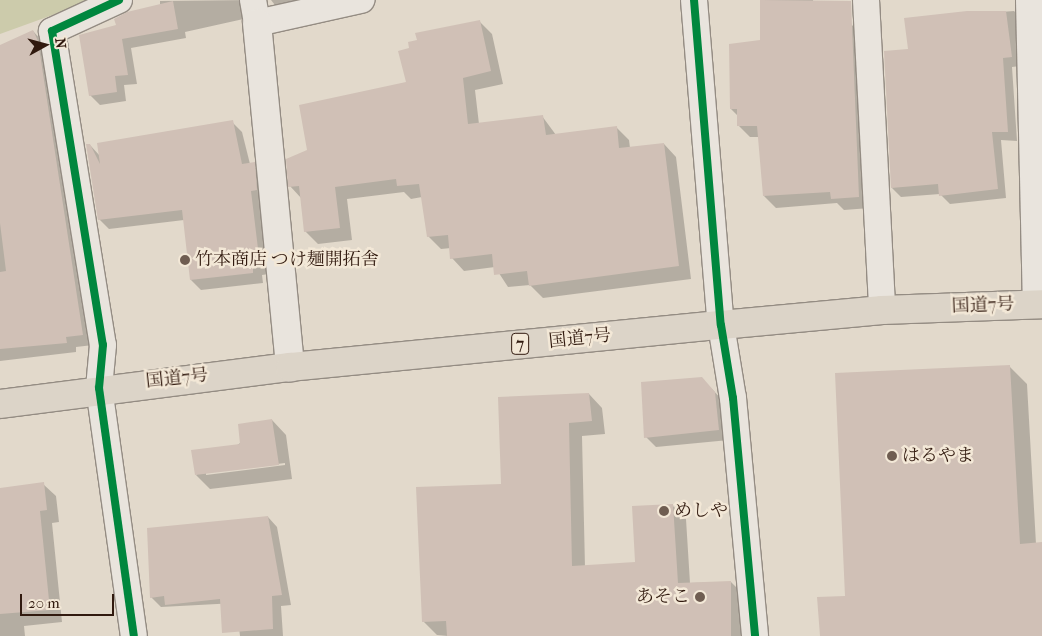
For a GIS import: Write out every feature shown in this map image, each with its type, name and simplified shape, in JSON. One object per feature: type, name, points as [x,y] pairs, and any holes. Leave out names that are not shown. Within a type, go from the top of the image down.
[{"type":"highway","name":"国道7号","points":[[0,404],[99,388],[290,367],[721,325],[882,310],[1039,304]]},
{"type":"street","points":[[119,0],[52,31],[103,345],[99,388],[134,636]]},
{"type":"street","points":[[290,367],[255,11],[361,0]]},
{"type":"street","points":[[694,0],[721,325],[733,398],[755,636]]},
{"type":"street","points":[[866,0],[882,310]]},
{"type":"street","points":[[1028,0],[1039,304]]},
{"type":"green space","points":[[0,0],[94,0],[0,34]]},
{"type":"building","points":[[760,0],[851,1],[859,197],[831,199],[830,192],[763,196],[757,126],[737,126],[737,109],[730,109],[729,44],[760,40]]},
{"type":"building","points":[[173,1],[178,29],[122,39],[128,75],[115,76],[117,92],[89,96],[79,35],[116,25],[114,19],[127,12]]},
{"type":"building","points":[[967,11],[1006,11],[1012,57],[1003,58],[1008,132],[992,132],[998,189],[939,196],[938,184],[891,188],[884,51],[908,49],[904,18]]},
{"type":"building","points":[[480,20],[491,71],[463,78],[468,124],[543,115],[546,135],[617,126],[619,148],[664,143],[679,266],[529,286],[527,271],[494,275],[492,254],[450,259],[448,235],[427,237],[419,184],[397,186],[396,179],[335,187],[340,228],[304,232],[299,186],[288,187],[286,159],[307,150],[299,105],[406,82],[398,51],[409,48],[408,42],[417,40],[415,33]]},
{"type":"building","points":[[33,30],[38,41],[83,335],[66,337],[67,343],[0,349],[0,272],[6,271],[0,223],[0,45]]},
{"type":"building","points":[[233,120],[242,164],[255,162],[257,190],[251,191],[260,265],[253,266],[253,273],[190,280],[182,210],[98,220],[86,144],[90,144],[100,164],[97,143]]},
{"type":"building","points":[[1010,365],[1020,544],[1042,542],[1042,636],[820,636],[817,597],[845,596],[835,373]]},
{"type":"building","points":[[702,377],[715,392],[719,430],[644,438],[641,382]]},
{"type":"building","points":[[589,393],[592,421],[569,423],[572,566],[635,562],[632,506],[673,504],[678,583],[731,581],[731,636],[447,636],[446,621],[422,622],[416,487],[501,484],[498,397]]},
{"type":"building","points":[[272,419],[279,465],[195,475],[191,450],[240,444],[238,424]]},
{"type":"building","points":[[44,482],[47,510],[40,511],[50,610],[0,614],[0,488]]},
{"type":"building","points":[[268,516],[282,595],[272,596],[273,629],[222,633],[220,599],[165,605],[164,596],[150,598],[147,528]]},
{"type":"cycle path","points":[[119,0],[52,31],[103,345],[99,388],[134,636]]},
{"type":"cycle path","points":[[694,0],[721,325],[733,398],[755,636]]},
{"type":"place","name":"竹本商店 つけ麺開拓舎","points":[[185,260]]},
{"type":"place","name":"はるやま","points":[[892,456]]},
{"type":"place","name":"めしや","points":[[664,511]]},
{"type":"place","name":"あそこ","points":[[700,597]]}]
